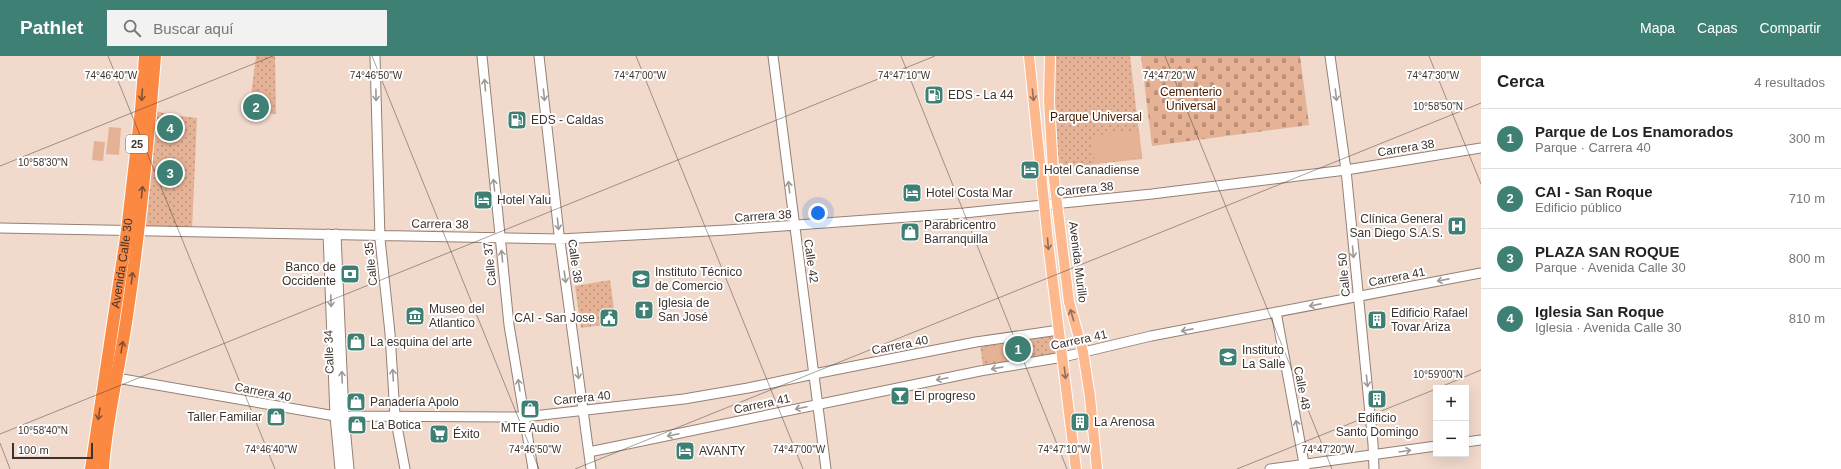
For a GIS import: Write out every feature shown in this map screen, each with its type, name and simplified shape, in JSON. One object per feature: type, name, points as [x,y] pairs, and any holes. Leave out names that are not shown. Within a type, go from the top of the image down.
[{"type":"highway","name":"Avenida Calle 30","points":[[132,231],[145,56]]},
{"type":"highway","name":"Avenida Calle 30","points":[[103,469],[111,377],[156,56]]},
{"type":"highway","name":"Avenida Calle 30","points":[[91,469],[111,377]]},
{"type":"main road","points":[[1029,56],[1076,469]]},
{"type":"main road","name":"Avenida Murillo","points":[[1050,56],[1049,101],[1052,158],[1057,204],[1069,302],[1083,352],[1090,397],[1097,469]]},
{"type":"street","name":"Calle 35","points":[[375,56],[380,235],[390,333],[395,416],[405,469]]},
{"type":"street","name":"Calle 37","points":[[482,56],[509,325],[533,469]]},
{"type":"street","name":"Calle 38","points":[[540,56],[560,239],[591,469]]},
{"type":"street","name":"Calle 42","points":[[773,56],[794,225],[819,404],[826,469]]},
{"type":"street","name":"Calle 50","points":[[1330,56],[1346,170],[1374,455],[1374,469]]},
{"type":"street","name":"Carrera 38","points":[[0,228],[560,239],[794,225],[964,213],[1057,204],[1346,170],[1481,148]]},
{"type":"street","name":"Calle 34","points":[[332,234],[340,416],[340,469]]},
{"type":"street","name":"Carrera 41","points":[[589,452],[980,371],[1063,357],[1151,336],[1481,273]]},
{"type":"street","name":"Calle 48","points":[[1276,312],[1305,467]]},
{"type":"street","name":"Carrera 40","points":[[111,377],[340,416],[524,417],[582,411],[741,390],[976,342],[1059,330]]},
{"type":"street","name":"Calle 34","points":[[340,416],[349,469]]},
{"type":"street","points":[[1469,442],[1481,440]]},
{"type":"street","points":[[1270,469],[1305,467],[1433,446]]},
{"type":"green space","points":[[256,56],[275,56],[276,114],[249,112]]},
{"type":"green space","name":"Parque Universal","points":[[1056,56],[1130,56],[1142,159],[1059,168],[1054,101]]},
{"type":"green space","name":"Cementerio Universal","points":[[1141,56],[1300,56],[1309,125],[1152,146]]},
{"type":"green space","points":[[154,111],[197,118],[192,229],[138,228]]},
{"type":"green space","points":[[109,127],[121,128],[119,155],[106,154]]},
{"type":"green space","points":[[1139,130],[1142,157],[1095,164],[1091,136]]},
{"type":"green space","points":[[94,141],[105,142],[103,161],[92,160]]},
{"type":"green space","points":[[610,280],[616,323],[581,328],[575,286]]},
{"type":"green space","points":[[1053,333],[1056,353],[983,366],[980,344]]},
{"type":"green space","points":[[1012,343],[1014,356],[986,361],[984,348]]},
{"type":"place","name":"EDS - La 44","points":[[934,95]]},
{"type":"place","name":"CAI - San Roque","points":[[256,107]]},
{"type":"place","name":"EDS - Caldas","points":[[517,120]]},
{"type":"place","name":"Iglesia San Roque","points":[[170,128]]},
{"type":"place","name":"Hotel Canadiense","points":[[1030,170]]},
{"type":"place","name":"PLAZA SAN ROQUE","points":[[170,173]]},
{"type":"place","name":"Hotel Costa Mar","points":[[912,193]]},
{"type":"place","name":"Hotel Yalu","points":[[483,200]]},
{"type":"place","name":"Clínica General San Diego S.A.S.","points":[[1457,226]]},
{"type":"place","name":"Parabricentro Barranquilla","points":[[910,232]]},
{"type":"place","name":"Banco de Occidente","points":[[350,274]]},
{"type":"place","name":"Instituto Técnico de Comercio","points":[[641,279]]},
{"type":"place","name":"Iglesia de San José","points":[[644,310]]},
{"type":"place","name":"Museo del Atlantico","points":[[415,316]]},
{"type":"place","name":"CAI - San Jose","points":[[609,318]]},
{"type":"place","name":"Edificio Rafael Tovar Ariza","points":[[1377,320]]},
{"type":"place","name":"La esquina del arte","points":[[356,342]]},
{"type":"place","name":"Parque de Los Enamorados","points":[[1018,349]]},
{"type":"place","name":"Instituto La Salle","points":[[1228,357]]},
{"type":"place","name":"El progreso","points":[[900,396]]},
{"type":"place","name":"Edificio Santo Domingo","points":[[1377,399]]},
{"type":"place","name":"Panadería Apolo","points":[[356,402]]},
{"type":"place","name":"MTE Audio","points":[[530,409]]},
{"type":"place","name":"Taller Familiar","points":[[276,417]]},
{"type":"place","name":"La Arenosa","points":[[1080,422]]},
{"type":"place","name":"La Botica","points":[[357,425]]},
{"type":"place","name":"Éxito","points":[[439,434]]},
{"type":"place","name":"AVANTY","points":[[685,451]]}]
